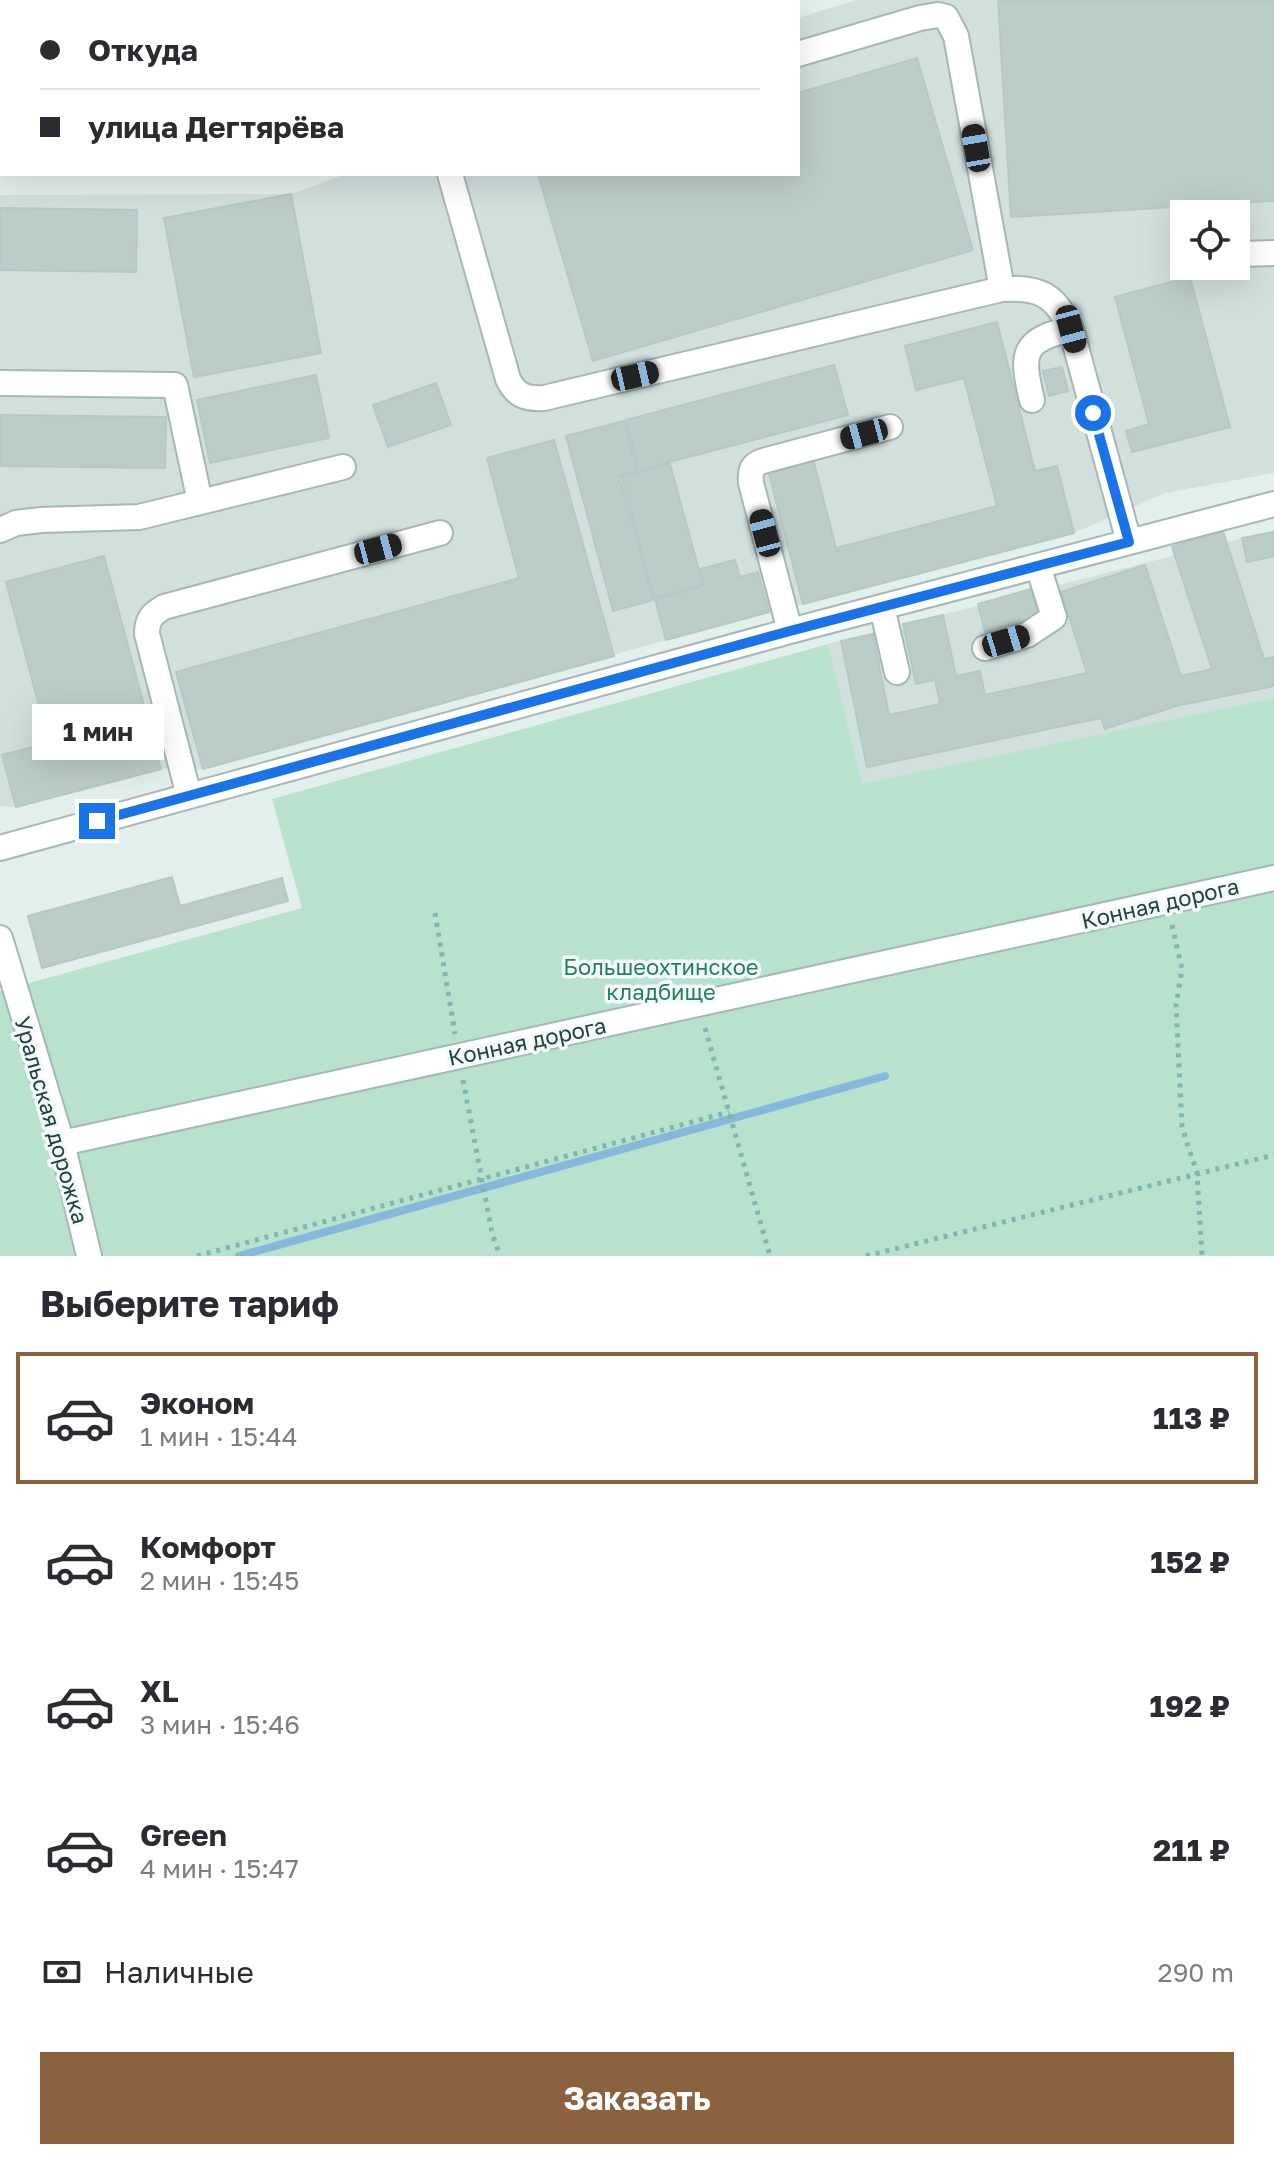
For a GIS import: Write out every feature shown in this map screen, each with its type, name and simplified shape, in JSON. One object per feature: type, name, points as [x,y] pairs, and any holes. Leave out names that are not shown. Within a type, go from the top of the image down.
[{"type":"street","points":[[800,53],[920,18],[946,17],[956,36],[1002,289]]},
{"type":"street","points":[[451,176],[508,379],[513,390],[532,399],[1002,289],[1019,288],[1052,298],[1062,309],[1071,329],[1129,542]]},
{"type":"street","points":[[1250,254],[1274,253]]},
{"type":"street","points":[[1032,400],[1025,366],[1030,349],[1035,341],[1045,335],[1071,329]]},
{"type":"street","points":[[0,383],[175,385],[200,502]]},
{"type":"street","points":[[790,631],[751,483],[751,469],[763,461],[890,427]]},
{"type":"street","points":[[0,530],[16,523],[41,520],[139,517],[343,467]]},
{"type":"street","points":[[2,840],[189,796],[790,631],[1274,504]]},
{"type":"street","points":[[189,796],[147,634],[147,622],[153,613],[164,607],[440,533]]},
{"type":"street","points":[[985,648],[1027,635],[1054,617],[1038,566]]},
{"type":"street","points":[[882,607],[897,672]]},
{"type":"street","name":"Конная дорога","points":[[62,1143],[1274,878]]},
{"type":"street","name":"Уральская дорожка","points":[[0,938],[62,1143],[89,1256]]},
{"type":"path","points":[[1163,903],[1176,936],[1182,969],[1176,1005],[1182,1127],[1197,1173],[1202,1256]]},
{"type":"path","points":[[435,913],[481,1179],[500,1256]]},
{"type":"path","points":[[698,1004],[770,1256]]},
{"type":"path","points":[[197,1256],[729,1112]]},
{"type":"path","points":[[866,1256],[1274,1155]]},
{"type":"shaded area","points":[[856,0],[1274,0],[1274,473],[1165,493],[1074,533],[666,640],[203,769],[161,769],[16,807],[0,806],[0,195],[291,194],[340,176],[800,176],[800,17]]},
{"type":"shaded area","points":[[1274,530],[1274,698],[861,785],[828,644]]},
{"type":"green space","name":"Большеохтинское кладбище","points":[[828,644],[862,784],[1274,698],[1274,1256],[0,1256],[0,991],[302,908],[272,799]]},
{"type":"building","points":[[998,0],[1274,0],[1274,201],[1170,200],[1170,207],[1011,217]]},
{"type":"building","points":[[917,58],[973,250],[593,361],[539,176],[800,176],[800,92]]},
{"type":"building","points":[[291,194],[321,353],[194,377],[164,218]]},
{"type":"building","points":[[0,208],[137,210],[136,272],[0,270]]},
{"type":"building","points":[[1179,280],[1191,280],[1230,427],[1132,452],[1126,431],[1149,424],[1115,297]]},
{"type":"building","points":[[997,322],[1035,471],[1057,466],[1074,533],[803,604],[768,470],[813,459],[836,548],[997,506],[964,378],[916,390],[905,346]]},
{"type":"building","points":[[834,365],[848,415],[639,470],[626,420]]},
{"type":"building","points":[[1062,367],[1068,391],[1049,396],[1043,371]]},
{"type":"building","points":[[316,375],[329,438],[210,463],[197,400]]},
{"type":"building","points":[[436,383],[451,425],[388,447],[373,405]]},
{"type":"building","points":[[0,415],[166,417],[165,468],[0,466]]},
{"type":"building","points":[[624,421],[637,471],[619,476],[653,600],[613,611],[566,436]]},
{"type":"building","points":[[554,440],[614,656],[203,769],[176,672],[519,578],[487,458]]},
{"type":"building","points":[[670,464],[703,585],[654,598],[622,477]]},
{"type":"building","points":[[1223,531],[1264,659],[1274,657],[1274,686],[1176,706],[1105,729],[1101,718],[867,767],[841,641],[873,634],[889,715],[940,704],[935,680],[916,684],[903,624],[943,615],[956,676],[980,671],[985,695],[1087,673],[1061,592],[1145,565],[1181,676],[1212,669],[1172,547]]},
{"type":"building","points":[[1274,532],[1274,556],[1247,562],[1242,538]]},
{"type":"building","points":[[104,556],[161,769],[16,807],[2,755],[49,743],[6,582]]},
{"type":"building","points":[[735,560],[740,577],[758,572],[769,612],[666,640],[655,599],[704,586],[700,569]]},
{"type":"building","points":[[1031,589],[1039,617],[985,632],[978,604]]},
{"type":"building","points":[[172,877],[180,906],[282,878],[288,901],[42,968],[28,916]]},
{"type":"waterway","points":[[239,1256],[885,1076]]},
{"type":"route","points":[[97,821],[790,631],[1129,542],[1093,413]]}]
